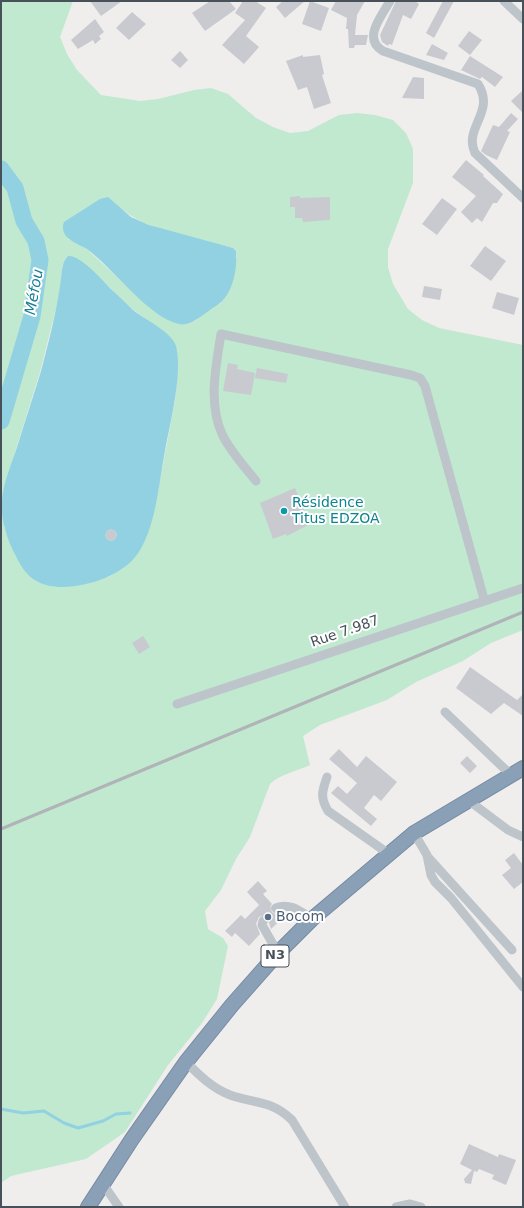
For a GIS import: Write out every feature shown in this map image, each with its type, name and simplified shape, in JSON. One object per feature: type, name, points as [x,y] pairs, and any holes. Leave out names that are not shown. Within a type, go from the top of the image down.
[{"type":"highway","name":"N3","points":[[88,1207],[132,1139],[186,1062],[232,1005],[278,953],[312,919],[414,833],[510,774],[523,768]]},
{"type":"street","points":[[390,1],[372,39],[376,47],[383,51],[478,84],[484,94],[484,104],[472,138],[472,147],[475,153],[523,198]]},
{"type":"street","points":[[504,1],[523,19]]},
{"type":"street","points":[[256,481],[231,450],[220,426],[214,396],[221,334],[420,378],[425,386],[484,599]]},
{"type":"street","name":"Rue 7.987","points":[[177,704],[484,599],[523,588]]},
{"type":"street","points":[[445,712],[510,774]]},
{"type":"street","points":[[327,777],[322,793],[323,802],[328,811],[389,854]]},
{"type":"street","points":[[468,800],[508,830],[523,837]]},
{"type":"street","points":[[414,833],[426,855],[512,950]]},
{"type":"street","points":[[426,855],[431,875],[435,882],[451,898],[523,987]]},
{"type":"street","points":[[276,908],[283,905],[290,906],[312,919]]},
{"type":"street","points":[[263,920],[262,925],[278,953]]},
{"type":"street","points":[[186,1062],[209,1085],[230,1095],[281,1110],[292,1120],[345,1207]]},
{"type":"street","points":[[103,1184],[120,1207]]},
{"type":"street","points":[[396,1207],[410,1204],[421,1207]]},
{"type":"green space","points":[[1,1],[73,1],[60,37],[67,54],[77,70],[101,95],[140,101],[158,99],[194,90],[211,88],[228,94],[256,118],[273,127],[290,133],[308,131],[339,115],[357,113],[375,115],[393,120],[406,133],[413,149],[413,183],[388,249],[388,267],[393,284],[408,309],[422,320],[439,328],[523,345],[523,630],[491,643],[463,661],[416,682],[387,700],[320,725],[303,736],[310,765],[283,776],[270,784],[250,837],[236,859],[221,890],[205,911],[208,929],[223,938],[228,946],[217,999],[202,1023],[168,1065],[125,1132],[86,1159],[11,1176],[1,1183]],"holes":[[[123,210],[134,218],[175,234],[233,248],[236,251],[237,257],[221,303],[205,311],[196,320],[180,324],[169,320],[135,294],[87,249],[68,239]],[[63,264],[87,266],[131,308],[166,334],[177,380],[175,400],[158,491],[145,540],[122,569],[110,576],[80,585],[54,587],[16,557],[4,526],[4,488],[40,372],[59,297]]]},
{"type":"water","points":[[108,197],[131,217],[149,225],[233,248],[236,251],[235,274],[230,289],[222,302],[189,323],[179,324],[167,320],[143,302],[97,257],[87,249],[68,238],[64,231],[64,222],[100,199]]},
{"type":"water","points":[[68,256],[79,259],[133,310],[169,336],[176,346],[178,370],[175,398],[156,502],[150,528],[140,550],[130,563],[109,576],[86,584],[57,587],[39,582],[25,571],[10,545],[4,525],[2,503],[7,476],[41,371],[55,314],[63,267]]},
{"type":"pier","points":[[109,530],[113,530],[115,531],[115,539],[109,540],[106,537],[106,533]]},
{"type":"building","points":[[90,1],[122,1],[101,16]]},
{"type":"building","points":[[210,1],[229,1],[236,9],[205,31],[192,13]]},
{"type":"building","points":[[243,1],[255,1],[266,8],[246,36],[259,47],[244,64],[222,45],[245,20],[235,13]]},
{"type":"building","points":[[283,1],[305,1],[285,18],[276,7]]},
{"type":"building","points":[[310,1],[329,8],[321,31],[302,24]]},
{"type":"building","points":[[336,1],[365,1],[357,15],[355,35],[368,35],[366,45],[355,45],[354,48],[349,48],[348,29],[346,29],[347,18],[331,10]]},
{"type":"building","points":[[396,1],[415,1],[419,4],[411,19],[403,15],[392,45],[389,44],[388,46],[382,42],[380,35]]},
{"type":"building","points":[[443,1],[454,1],[434,38],[426,33]]},
{"type":"building","points":[[132,12],[146,24],[129,40],[116,28]]},
{"type":"building","points":[[95,19],[104,32],[99,36],[101,39],[95,44],[93,40],[78,49],[71,40]]},
{"type":"building","points":[[469,31],[482,40],[470,55],[458,46]]},
{"type":"building","points":[[432,44],[448,53],[444,60],[426,55]]},
{"type":"building","points":[[180,51],[188,60],[180,68],[171,60]]},
{"type":"building","points":[[303,55],[303,57],[320,55],[324,74],[322,75],[331,103],[314,109],[307,87],[298,90],[286,61]]},
{"type":"building","points":[[470,56],[503,77],[495,87],[482,77],[480,79],[461,70]]},
{"type":"building","points":[[413,77],[424,78],[424,99],[402,98]]},
{"type":"building","points":[[523,90],[523,113],[511,101]]},
{"type":"building","points":[[511,113],[518,119],[507,131],[510,132],[497,160],[481,151],[493,125],[499,127]]},
{"type":"building","points":[[466,160],[503,194],[497,203],[493,203],[482,222],[477,218],[472,223],[461,212],[476,196],[452,177]]},
{"type":"building","points":[[300,196],[300,198],[330,197],[330,220],[303,222],[302,218],[295,218],[295,207],[290,207],[290,197]]},
{"type":"building","points":[[442,198],[457,209],[437,235],[422,224]]},
{"type":"building","points":[[485,246],[506,261],[491,281],[470,266]]},
{"type":"building","points":[[424,286],[442,289],[440,300],[422,297]]},
{"type":"building","points":[[497,292],[519,298],[514,315],[492,308]]},
{"type":"building","points":[[228,363],[238,365],[237,369],[255,373],[251,395],[223,391]]},
{"type":"building","points":[[257,368],[288,374],[286,383],[255,378]]},
{"type":"building","name":"Résidence Titus EDZOA","points":[[295,488],[310,524],[287,536],[286,534],[273,539],[260,503]]},
{"type":"building","points":[[109,530],[113,530],[115,531],[115,539],[109,540],[106,537],[106,533]]},
{"type":"building","points":[[143,636],[150,647],[139,654],[132,643]]},
{"type":"building","points":[[470,667],[517,700],[523,694],[523,716],[504,703],[491,714],[456,688]]},
{"type":"building","points":[[339,749],[357,767],[366,756],[397,782],[381,801],[374,795],[364,808],[377,819],[371,826],[331,793],[338,786],[347,794],[357,783],[329,759]]},
{"type":"building","points":[[467,756],[477,766],[470,773],[460,763]]},
{"type":"building","points":[[514,853],[523,865],[523,882],[514,889],[502,875],[511,868],[505,860]]},
{"type":"building","points":[[258,881],[267,891],[263,894],[272,904],[270,907],[272,912],[275,914],[281,913],[284,917],[271,929],[267,917],[264,915],[259,917],[256,924],[260,934],[249,946],[235,933],[232,937],[225,931],[241,915],[245,919],[259,905],[247,892]]},
{"type":"building","points":[[469,1144],[498,1157],[499,1154],[516,1160],[506,1185],[492,1179],[494,1175],[479,1169],[477,1172],[474,1171],[471,1184],[465,1183],[464,1179],[472,1170],[460,1164]]},
{"type":"waterway","name":"Méfou","points":[[1,169],[15,188],[24,221],[36,241],[40,260],[32,316],[1,421]]},
{"type":"waterway","points":[[1,1109],[23,1113],[44,1111],[64,1123],[78,1128],[103,1121],[116,1114],[130,1113]]},
{"type":"tunnel","points":[[263,921],[276,908]]},
{"type":"railway","points":[[1,829],[523,612]]},
{"type":"place","name":"Résidence Titus EDZOA","points":[[284,511]]},
{"type":"place","name":"Bocom","points":[[268,917]]}]
